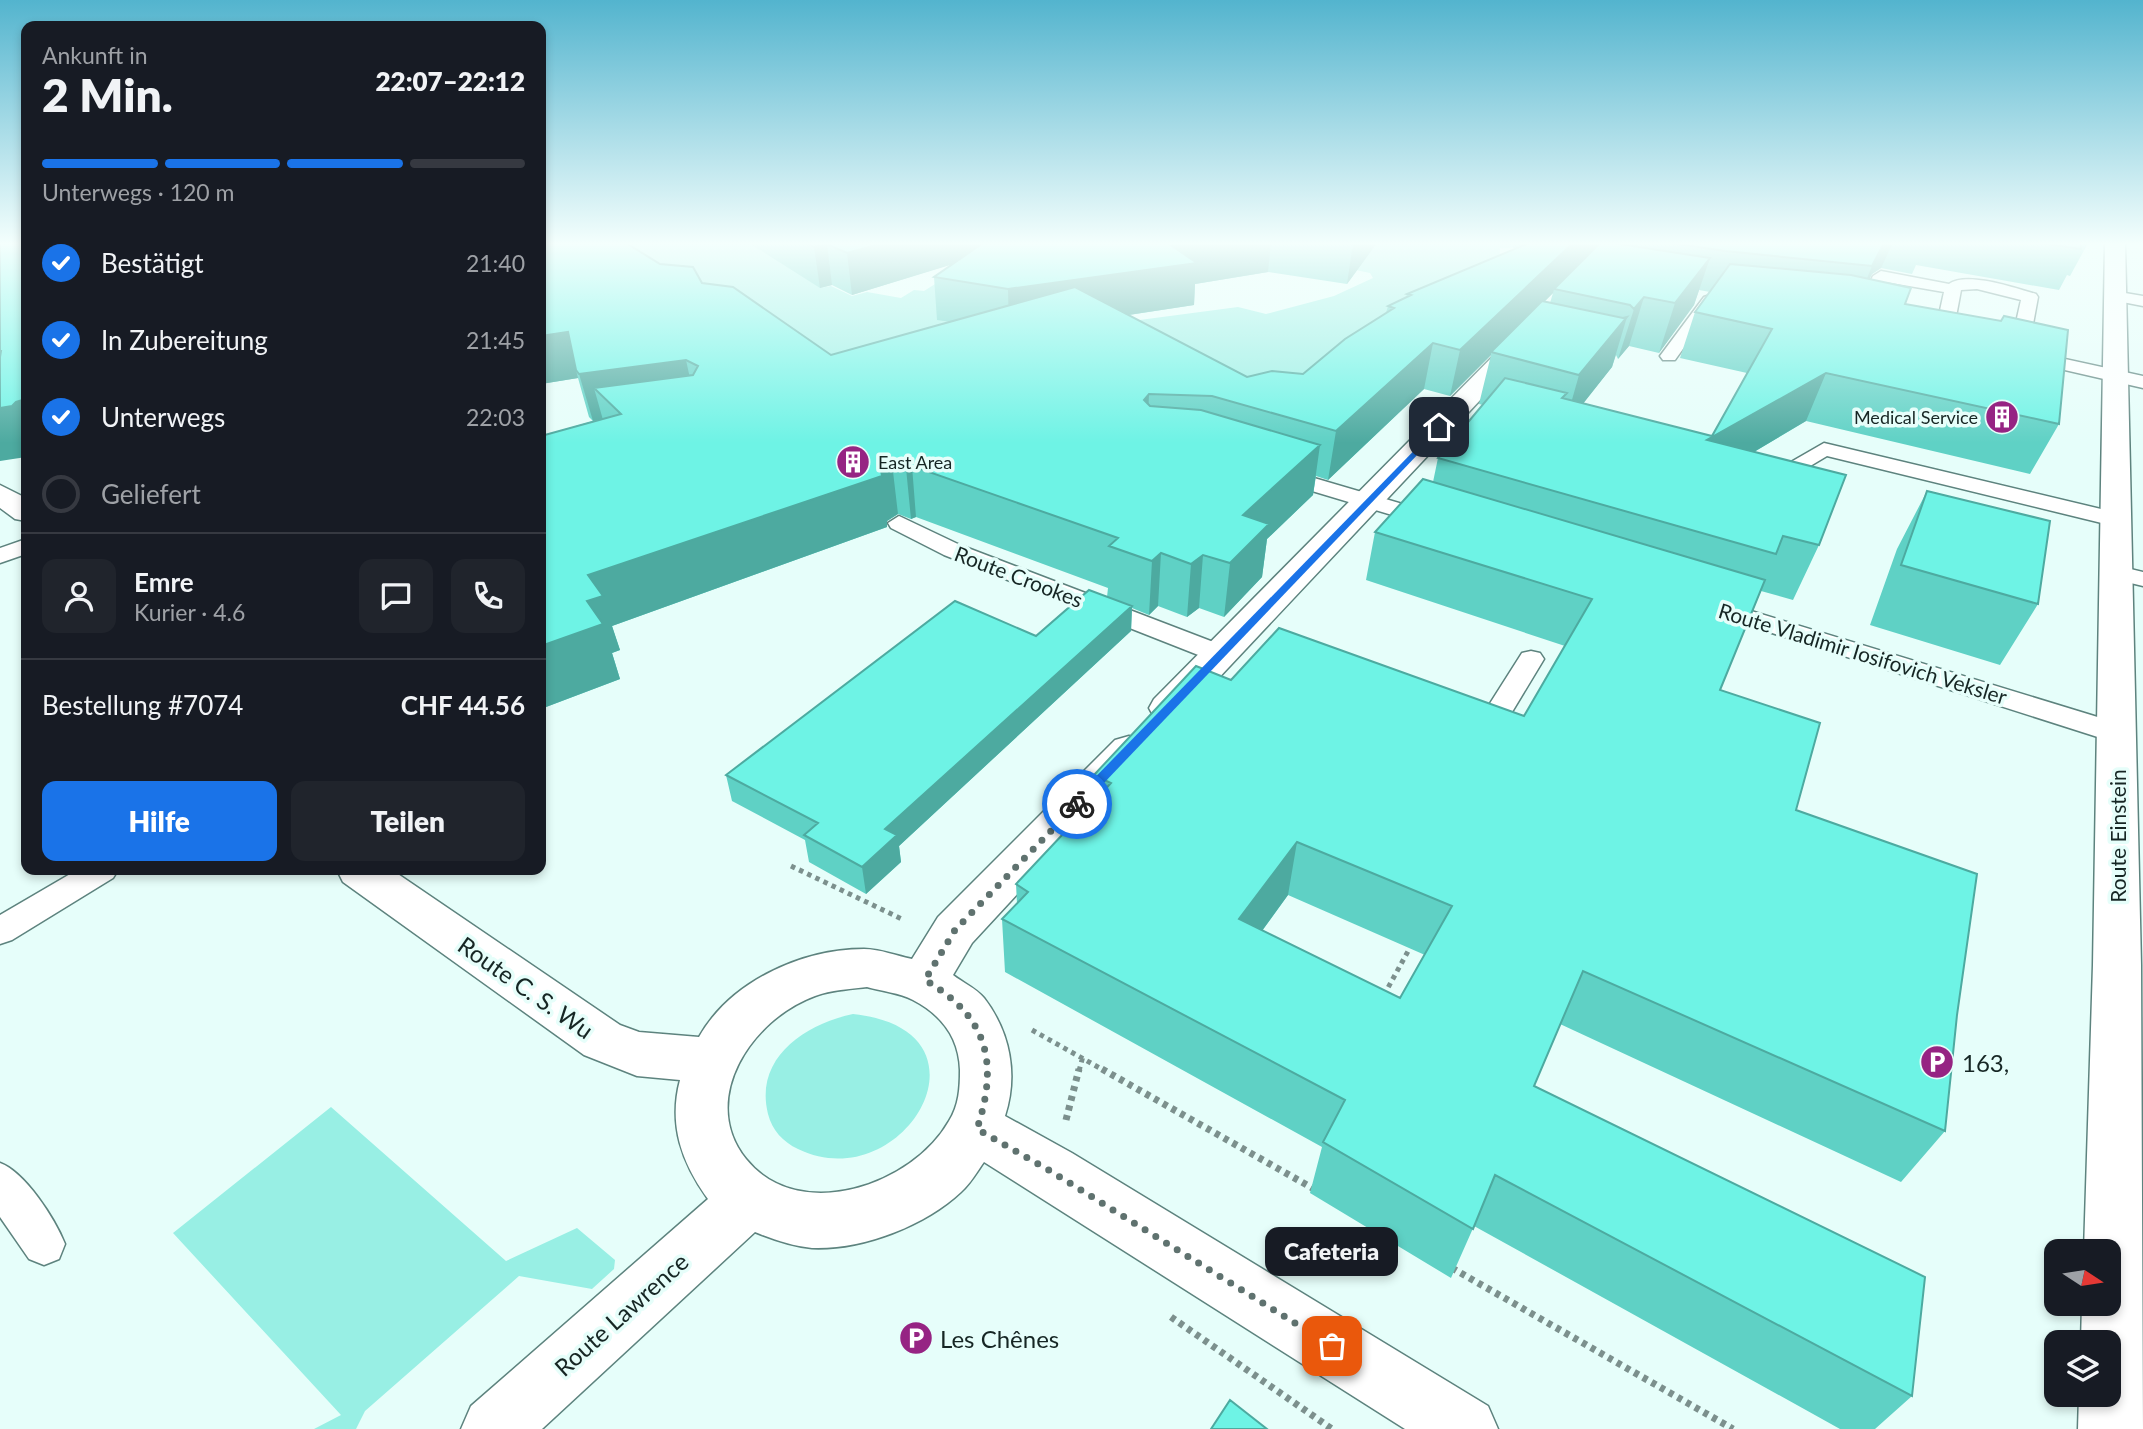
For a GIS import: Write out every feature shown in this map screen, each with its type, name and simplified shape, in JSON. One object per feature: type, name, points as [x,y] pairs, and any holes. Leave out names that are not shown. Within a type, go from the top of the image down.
[{"type":"street","name":"Route Einstein","points":[[2111,1429],[2117,733],[2128,576],[2115,519],[2113,310]]},
{"type":"street","points":[[936,960],[949,994],[962,1008],[983,1040],[989,1068],[987,1098],[977,1129],[962,1152],[935,1180],[891,1207],[861,1216],[802,1219],[773,1212],[748,1200],[727,1182],[711,1161],[699,1112],[711,1061],[727,1035],[749,1011],[775,992],[835,970],[897,970],[936,960],[1220,654],[1368,500],[1468,412],[1533,336]]},
{"type":"street","points":[[0,494],[21,509]]},
{"type":"street","name":"Route C. S. Wu","points":[[366,875],[602,1040],[637,1054],[711,1061]]},
{"type":"street","points":[[977,1129],[1052,1172],[1465,1429]]},
{"type":"street","name":"Route Lawrence","points":[[494,1429],[748,1200]]},
{"type":"lane","points":[[1669,356],[1709,310]]},
{"type":"lane","points":[[1861,317],[1865,310]]},
{"type":"lane","points":[[1944,338],[1949,310]]},
{"type":"lane","points":[[2025,310],[2012,353],[2143,382]]},
{"type":"lane","points":[[1757,487],[1824,449],[2115,519]]},
{"type":"lane","points":[[1265,469],[1451,526]]},
{"type":"lane","name":"Route Crookes","points":[[900,523],[952,550],[1220,654]]},
{"type":"lane","points":[[0,556],[21,548]]},
{"type":"lane","name":"Route Vladimir Iosifovich Veksler","points":[[1684,597],[2117,733]]},
{"type":"lane","points":[[1489,727],[1531,659]]},
{"type":"lane","points":[[0,931],[94,875]]},
{"type":"lane","points":[[0,1182],[44,1244]]},
{"type":"path","points":[[791,866],[936,960]]},
{"type":"path","points":[[1380,1001],[1419,933]]},
{"type":"path","points":[[1023,1018],[1031,1029],[1324,1194]]},
{"type":"path","points":[[1444,1263],[1733,1429]]},
{"type":"path","points":[[1165,1313],[1332,1429]]},
{"type":"shaded area","points":[[708,310],[949,310],[938,319],[979,327],[1132,321],[1218,310],[1249,310],[1266,314],[1282,310],[1459,310],[1325,395],[836,402]]},
{"type":"shaded area","points":[[853,1014],[898,1026],[923,1049],[930,1077],[922,1107],[901,1133],[872,1152],[837,1158],[798,1149],[779,1135],[770,1120],[766,1094],[769,1076],[776,1060],[801,1035],[835,1019]]},
{"type":"shaded area","points":[[331,1107],[506,1261],[577,1228],[615,1260],[614,1269],[592,1289],[519,1276],[365,1411],[356,1429],[314,1429],[341,1415],[173,1233]]},
{"type":"building","points":[[0,310],[21,310],[21,400],[12,406],[0,408],[1,351]]},
{"type":"building","points":[[546,310],[766,310],[831,355],[994,310],[1118,310],[1247,377],[1272,371],[1303,374],[1345,339],[1391,310],[1503,310],[1460,350],[1433,343],[1336,431],[1212,396],[1149,394],[1144,400],[1150,406],[1201,410],[1320,445],[1243,515],[1269,524],[1230,563],[1203,555],[1191,564],[1161,553],[1152,561],[1109,546],[1118,538],[912,466],[906,468],[892,463],[881,470],[882,476],[588,575],[603,596],[587,601],[603,624],[546,644],[546,435],[621,414],[594,388],[693,375],[698,366],[686,360],[579,374],[568,332],[546,335]]},
{"type":"building","points":[[1533,310],[1583,310],[1627,317],[1579,375],[1491,352]]},
{"type":"building","points":[[1697,310],[1937,310],[2001,321],[2004,316],[2068,330],[2059,424],[1826,373],[1707,440],[1846,475],[1819,545],[1783,536],[1776,554],[1438,458],[1505,378],[1567,393],[1562,398],[1712,436],[1772,329],[1695,312]]},
{"type":"building","points":[[1423,479],[1765,580],[1720,690],[1820,723],[1796,810],[1977,874],[1957,1015],[1945,1131],[1583,971],[1534,1086],[1925,1277],[1912,1396],[1495,1175],[1473,1229],[1323,1142],[1345,1100],[1002,919],[1028,892],[1016,884],[1111,783],[1094,775],[1196,666],[1231,680],[1279,628],[1524,716],[1592,599],[1375,532]],"holes":[[[1297,842],[1452,906],[1400,998],[1239,919]]]},
{"type":"building","points":[[1927,491],[2050,521],[2038,604],[1901,565]]},
{"type":"building","points":[[1089,590],[1132,606],[885,829],[897,835],[862,867],[804,835],[818,823],[726,775],[955,601],[1036,636]]},
{"type":"building","points":[[1230,1400],[1267,1429],[1211,1429]]},
{"type":"way so far","points":[[1077,804],[955,930],[925,980],[949,994],[969,1015],[983,1040],[989,1068],[987,1098],[977,1129],[1052,1172],[1332,1346]]},
{"type":"place","name":"Medical Service","points":[[2002,417]]},
{"type":"place","name":"East Area","points":[[853,462]]},
{"type":"place","name":"163,","points":[[1937,1062]]},
{"type":"place","name":"Les Chênes","points":[[916,1338]]},
{"type":"place","name":"Cafeteria","points":[[1332,1346]]},
{"type":"route","points":[[1077,804],[1439,427]]}]
